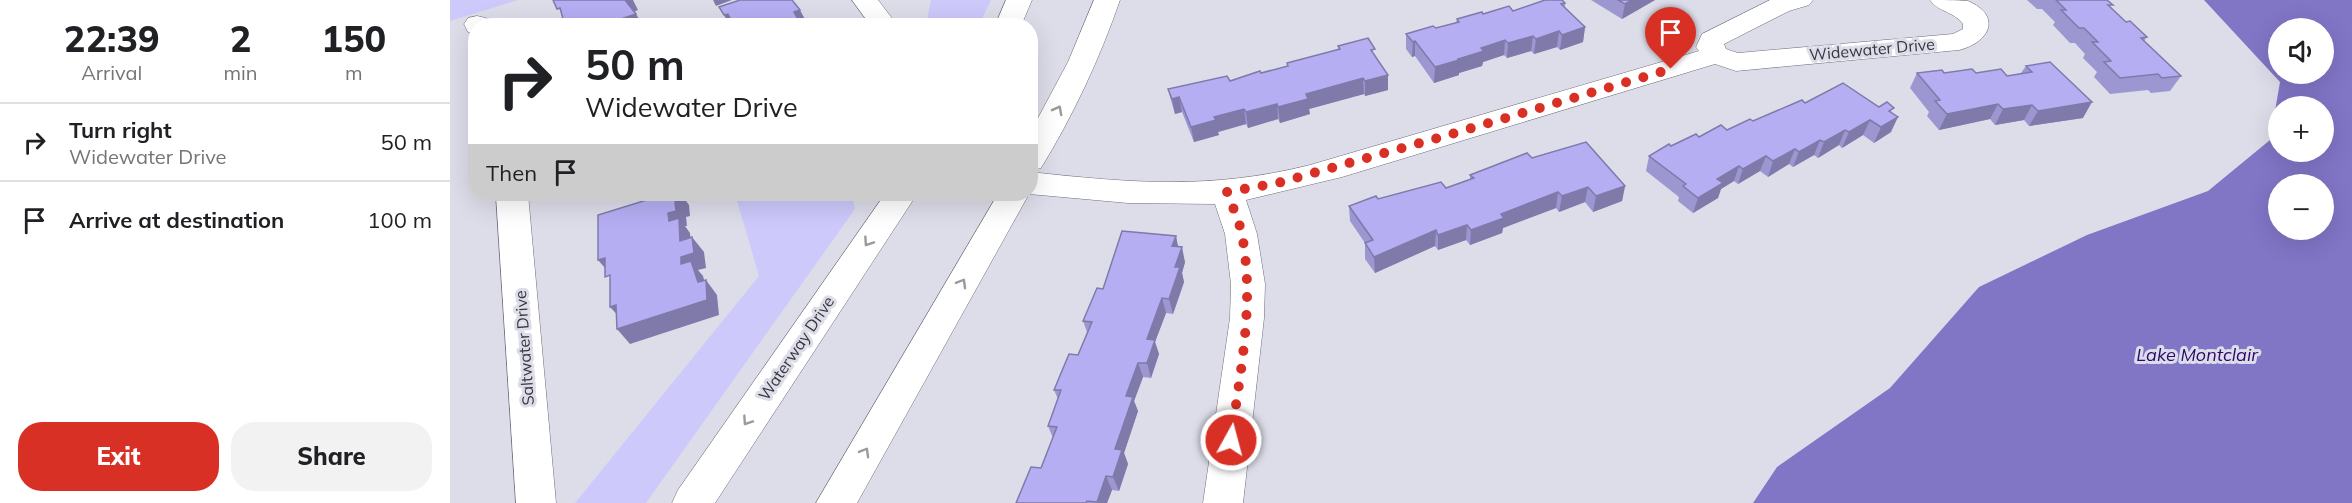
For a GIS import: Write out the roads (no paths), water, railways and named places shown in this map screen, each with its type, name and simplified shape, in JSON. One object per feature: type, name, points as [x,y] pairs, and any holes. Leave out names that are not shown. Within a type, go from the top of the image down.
[{"type":"street","points":[[865,0],[879,18]]},
{"type":"street","points":[[1011,18],[1019,0]]},
{"type":"street","points":[[1038,146],[1079,71],[1095,37],[1107,0]]},
{"type":"street","points":[[1716,55],[1710,47],[1712,40],[1780,5],[1800,0]]},
{"type":"street","name":"Widewater Drive","points":[[1038,184],[1132,195],[1227,192],[1289,180],[1716,55],[1736,62],[1959,42],[1972,37],[1977,31],[1977,22],[1970,13],[1943,0]]},
{"type":"street","points":[[1223,503],[1247,318],[1248,284],[1241,234],[1227,192]]},
{"type":"street","name":"Saltwater Drive","points":[[513,201],[536,503]]},
{"type":"street","name":"Waterway Drive","points":[[692,503],[896,201]]},
{"type":"street","points":[[836,503],[1009,201]]},
{"type":"water","name":"Lake Montclair","points":[[2204,0],[2352,0],[2352,503],[1753,503],[1777,467],[1890,388],[1979,287],[2087,235],[2208,191],[2268,142],[2268,162],[2334,162],[2334,96],[2278,96],[2280,84],[2334,84],[2334,18],[2268,18],[2268,69]]}]
